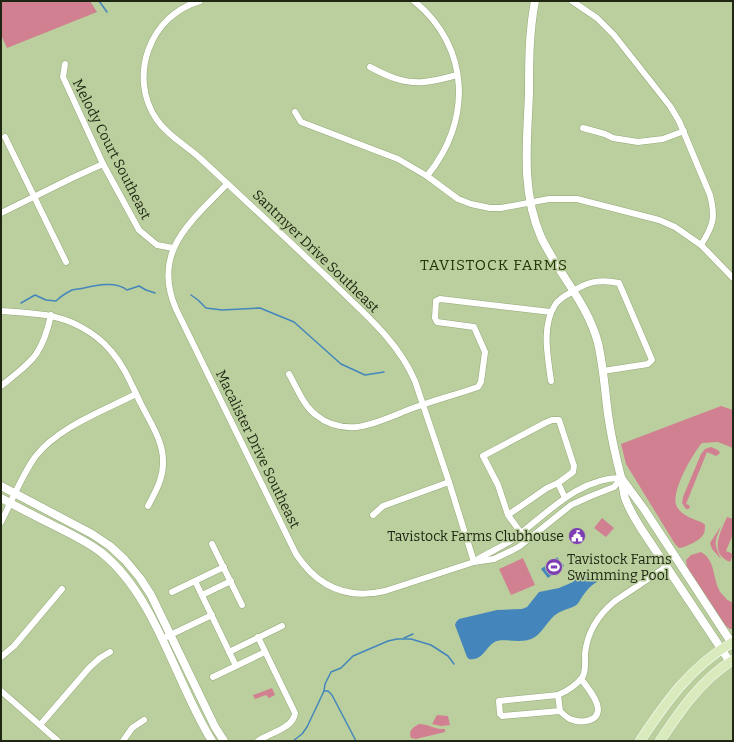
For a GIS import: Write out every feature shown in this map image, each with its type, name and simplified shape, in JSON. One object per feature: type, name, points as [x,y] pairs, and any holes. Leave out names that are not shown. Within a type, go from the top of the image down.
[{"type":"main road","points":[[640,741],[672,694],[697,669],[721,649],[733,643]]},
{"type":"main road","points":[[660,741],[679,711],[699,688],[732,663]]},
{"type":"street","name":"Santmyer Drive Southeast","points":[[200,1],[187,6],[164,23],[155,35],[146,54],[144,69],[145,88],[151,110],[172,136],[201,159],[318,269],[389,339],[400,353],[409,368],[423,404],[474,562]]},
{"type":"street","points":[[414,1],[428,13],[443,34],[451,52],[460,91],[456,123],[438,163],[426,176]]},
{"type":"street","points":[[535,1],[530,42],[526,165],[530,202],[536,225],[547,249],[585,311],[592,326],[597,342],[602,370],[613,446],[629,508],[666,567],[732,663]]},
{"type":"street","points":[[572,1],[597,18],[614,35],[670,106],[684,132],[710,195],[713,207],[713,219],[710,231],[701,246]]},
{"type":"street","name":"Melody Court Southeast","points":[[65,64],[62,77],[104,164],[139,230],[157,245],[173,248]]},
{"type":"street","points":[[370,67],[392,78],[414,82],[424,82],[457,75]]},
{"type":"street","points":[[295,112],[301,122],[398,159],[426,176],[458,199],[471,204],[490,208],[501,208],[558,198],[577,199],[659,220],[675,227],[701,246],[733,278]]},
{"type":"street","points":[[583,128],[605,134],[613,138],[638,142],[663,140],[684,132]]},
{"type":"street","points":[[5,137],[66,262]]},
{"type":"street","points":[[1,213],[104,164]]},
{"type":"street","name":"Macalister Drive Southeast","points":[[227,184],[184,230],[173,248],[171,253],[169,281],[174,303],[296,554],[309,572],[323,583],[348,593],[364,594],[385,591],[474,562],[494,559],[513,550],[571,506],[614,487],[622,478]]},
{"type":"street","points":[[551,381],[547,328],[551,312],[555,304],[573,291],[591,282],[611,281],[619,283],[652,360],[648,364],[602,370]]},
{"type":"street","points":[[290,374],[309,408],[322,419],[338,426],[363,426],[423,404],[478,387],[481,382],[485,352],[474,327],[437,322],[435,318],[436,301],[440,300],[551,312]]},
{"type":"street","points":[[1,311],[51,315],[72,322],[82,327],[102,342],[119,362],[159,440],[163,455],[162,476],[159,486],[148,506]]},
{"type":"street","points":[[1,386],[26,367],[39,351],[47,334],[51,315]]},
{"type":"street","points":[[1,522],[30,465],[36,456],[52,439],[72,426],[136,394]]},
{"type":"street","points":[[508,515],[547,488],[572,474],[574,469],[558,420],[552,420],[545,423],[483,456],[498,485],[508,515],[521,533]]},
{"type":"street","name":"Macalister Drive Southeast","points":[[474,562],[484,554],[502,546],[521,533],[565,498],[579,490],[611,478],[622,478]]},
{"type":"street","points":[[622,478],[733,643]]},
{"type":"street","points":[[373,515],[383,506],[449,482]]},
{"type":"street","points":[[558,483],[565,498]]},
{"type":"street","points":[[1,486],[92,534],[110,546],[125,560],[152,595],[215,727],[224,741]]},
{"type":"street","points":[[1,498],[84,541],[102,553],[118,568],[133,586],[145,606],[200,720],[212,741]]},
{"type":"street","points":[[212,544],[242,605]]},
{"type":"street","points":[[172,592],[224,567]]},
{"type":"street","points":[[560,711],[502,716],[500,714],[499,701],[558,695],[581,678],[584,671],[588,638],[597,620],[615,601],[666,567]]},
{"type":"street","points":[[195,581],[236,666]]},
{"type":"street","points":[[202,595],[231,581]]},
{"type":"street","points":[[1,657],[14,646],[62,589]]},
{"type":"street","points":[[161,639],[212,615]]},
{"type":"street","points":[[229,652],[282,626]]},
{"type":"street","points":[[258,637],[294,709],[295,717],[288,725],[258,741]]},
{"type":"street","points":[[40,725],[89,668],[100,658],[110,652]]},
{"type":"street","points":[[213,678],[266,652]]},
{"type":"street","points":[[558,695],[560,711],[568,718],[582,722],[589,721],[596,716],[598,708],[590,691],[581,678]]},
{"type":"street","points":[[1,691],[58,741]]},
{"type":"street","points":[[123,741],[132,728],[144,720]]},
{"type":"shaded area","points":[[1,1],[90,1],[97,12],[7,48],[1,35]]},
{"type":"shaded area","points":[[721,406],[733,410],[733,448],[718,442],[702,443],[688,464],[679,484],[675,501],[677,507],[682,513],[703,523],[705,525],[705,529],[703,535],[699,539],[689,545],[679,548],[675,544],[626,464],[621,444]]},
{"type":"shaded area","points":[[711,447],[718,450],[720,453],[716,456],[707,452],[686,504],[689,505],[690,508],[686,509],[682,503],[683,497],[701,454],[705,449]]},
{"type":"shaded area","points":[[727,517],[733,519],[733,534],[726,551],[733,554],[730,562],[723,558],[719,553],[718,547],[718,541]]},
{"type":"shaded area","points":[[602,518],[614,528],[606,537],[594,528]]},
{"type":"shaded area","points":[[721,526],[716,543],[721,559],[712,549],[710,543]]},
{"type":"shaded area","points":[[701,552],[707,556],[713,568],[721,593],[726,599],[733,603],[733,629],[730,629],[725,625],[687,567],[686,560],[691,555]]},
{"type":"shaded area","points":[[523,558],[535,585],[511,595],[499,569]]},
{"type":"shaded area","points":[[272,688],[275,695],[269,698],[266,695],[255,699],[253,695]]},
{"type":"shaded area","points":[[437,715],[448,716],[450,725],[441,726],[432,724]]},
{"type":"shaded area","points":[[419,724],[438,729],[445,729],[445,732],[416,739],[411,738],[410,733],[415,726]]},
{"type":"water","name":"Tavistock Farms Swimming Pool","points":[[557,557],[564,566],[548,578],[541,569]]},
{"type":"water","points":[[584,572],[588,573],[591,579],[598,580],[597,582],[587,590],[577,604],[555,616],[535,637],[524,641],[497,641],[493,643],[480,657],[469,659],[467,657],[455,625],[459,619],[497,610],[522,609],[527,607],[539,592],[559,588],[573,582]]},
{"type":"waterway","points":[[99,1],[107,12]]},
{"type":"waterway","points":[[21,303],[35,295],[46,300],[56,301],[72,290],[106,284],[117,285],[127,290],[139,286],[155,293]]},
{"type":"waterway","points":[[191,295],[206,308],[222,310],[260,308],[294,322],[341,364],[365,375],[384,372]]},
{"type":"waterway","points":[[404,638],[413,634]]},
{"type":"waterway","points":[[293,741],[302,734],[307,727],[331,672],[341,668],[353,656],[388,641],[397,639],[411,639],[431,645],[448,656],[454,664]]},
{"type":"waterway","points":[[324,691],[328,691],[332,695],[356,741]]},
{"type":"place","name":"Tavistock Farms Clubhouse","points":[[577,536]]},
{"type":"place","name":"Tavistock Farms Swimming Pool","points":[[554,567]]},
{"type":"district","name":"TAVISTOCK FARMS","points":[[494,265]]}]
